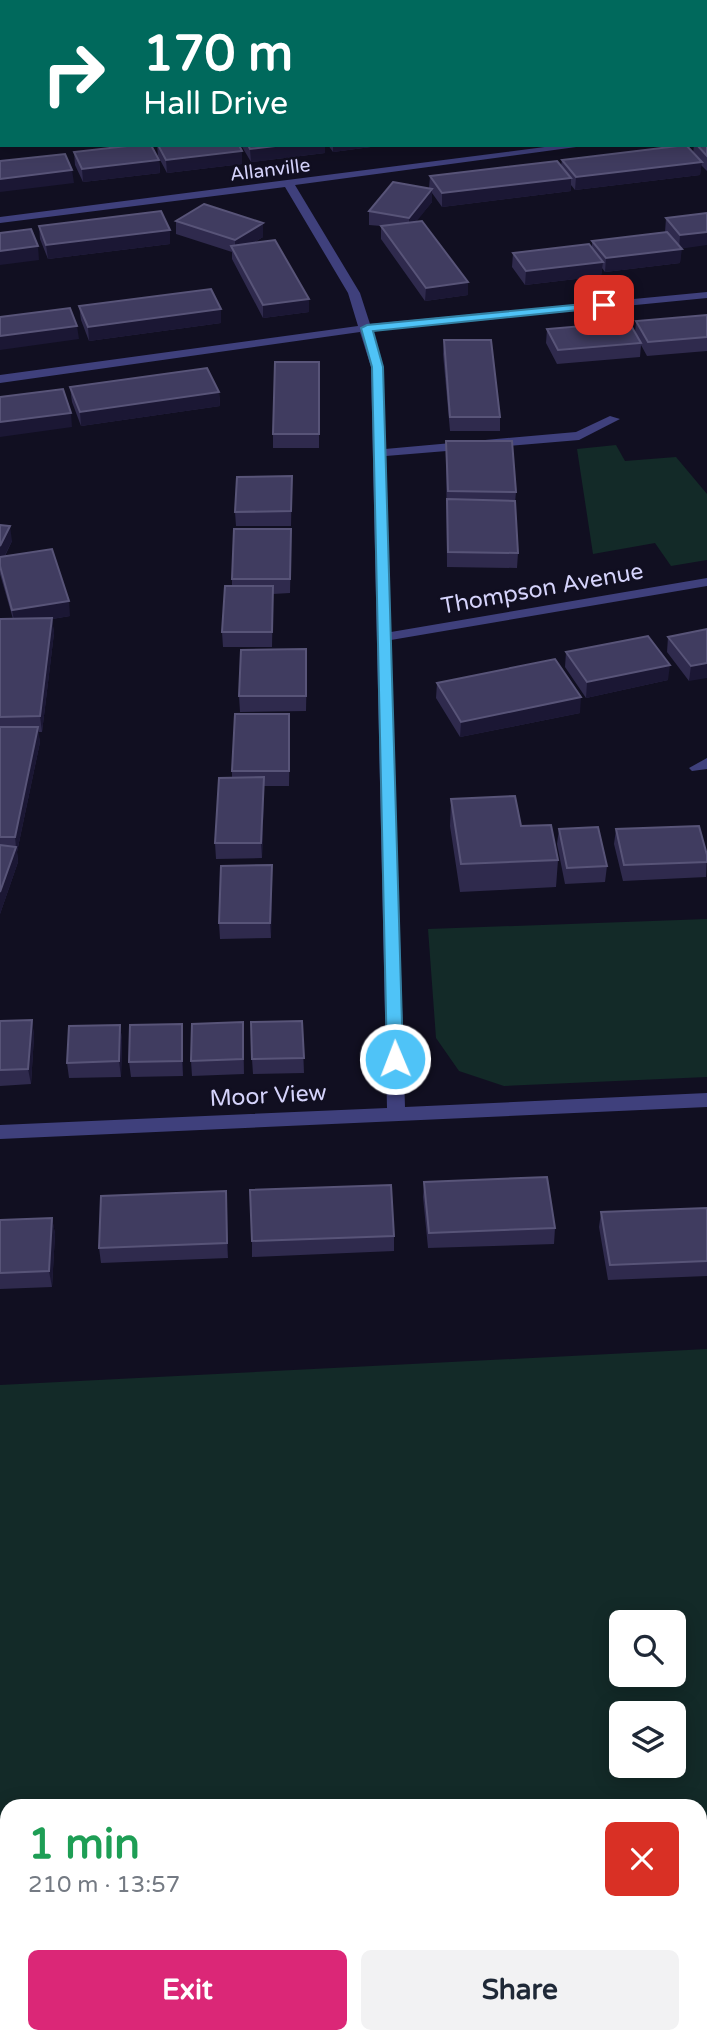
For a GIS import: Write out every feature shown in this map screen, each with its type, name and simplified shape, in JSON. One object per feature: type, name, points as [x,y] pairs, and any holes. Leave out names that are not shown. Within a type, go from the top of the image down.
[{"type":"street","name":"Allanville","points":[[0,220],[571,147]]},
{"type":"street","points":[[289,184],[354,293],[377,367],[396,1113]]},
{"type":"street","points":[[0,379],[367,328],[707,295]]},
{"type":"street","points":[[379,453],[579,436],[614,419]]},
{"type":"street","name":"Thompson Avenue","points":[[384,637],[707,582]]},
{"type":"street","name":"Moor View","points":[[0,1132],[707,1100]]},
{"type":"green space","points":[[616,445],[625,461],[676,457],[707,494],[707,560],[671,566],[655,543],[593,554],[577,449]]},
{"type":"green space","points":[[707,919],[707,1077],[504,1086],[459,1071],[436,1038],[428,929]]},
{"type":"green space","points":[[707,1349],[707,1799],[0,1799],[0,1385]]},
{"type":"building","points":[[118,147],[152,147],[159,160],[82,169],[74,152]]},
{"type":"building","points":[[159,147],[240,147],[242,151],[166,160]]},
{"type":"building","points":[[688,147],[702,162],[576,177],[562,160]]},
{"type":"building","points":[[699,147],[707,147],[707,156]]},
{"type":"building","points":[[65,154],[72,170],[0,179],[0,161]]},
{"type":"building","points":[[557,161],[571,178],[442,193],[430,176]]},
{"type":"building","points":[[393,182],[432,189],[409,218],[369,211]]},
{"type":"building","points":[[204,204],[263,223],[235,240],[176,221]]},
{"type":"building","points":[[161,211],[170,230],[46,245],[39,226]]},
{"type":"building","points":[[707,213],[707,232],[680,235],[666,218]]},
{"type":"building","points":[[422,221],[468,282],[426,288],[381,226]]},
{"type":"building","points":[[31,229],[38,246],[0,251],[0,233]]},
{"type":"building","points":[[667,232],[682,249],[606,258],[592,241]]},
{"type":"building","points":[[275,240],[309,299],[263,305],[231,246]]},
{"type":"building","points":[[589,244],[603,262],[526,271],[513,253]]},
{"type":"building","points":[[211,289],[221,309],[88,327],[79,306]]},
{"type":"building","points":[[70,308],[77,326],[0,336],[0,317]]},
{"type":"building","points":[[707,315],[707,337],[648,342],[636,321]]},
{"type":"building","points":[[629,322],[641,343],[558,350],[547,329]]},
{"type":"building","points":[[444,340],[491,340],[500,417],[450,417]]},
{"type":"building","points":[[275,362],[319,362],[319,434],[273,434]]},
{"type":"building","points":[[207,368],[219,392],[80,412],[70,387]]},
{"type":"building","points":[[63,389],[71,413],[0,422],[0,397]]},
{"type":"building","points":[[446,441],[512,441],[516,492],[448,491]]},
{"type":"building","points":[[292,476],[291,511],[235,512],[237,477]]},
{"type":"building","points":[[447,499],[515,501],[518,553],[448,552]]},
{"type":"building","points":[[0,525],[10,526],[0,546]]},
{"type":"building","points":[[234,529],[291,529],[290,579],[232,579]]},
{"type":"building","points":[[52,549],[69,601],[12,610],[0,557]]},
{"type":"building","points":[[225,586],[273,586],[272,632],[222,632]]},
{"type":"building","points":[[52,618],[40,716],[0,717],[0,619]]},
{"type":"building","points":[[707,629],[707,663],[691,666],[668,637]]},
{"type":"building","points":[[648,636],[670,665],[587,682],[566,652]]},
{"type":"building","points":[[306,649],[306,696],[239,696],[241,650]]},
{"type":"building","points":[[555,659],[581,697],[461,722],[437,683]]},
{"type":"building","points":[[235,714],[289,714],[289,771],[232,771]]},
{"type":"building","points":[[0,727],[38,727],[15,837],[0,837]]},
{"type":"building","points":[[264,777],[261,843],[215,843],[219,778]]},
{"type":"building","points":[[515,796],[521,826],[551,825],[558,860],[461,864],[451,799]]},
{"type":"building","points":[[699,826],[707,862],[624,865],[616,829]]},
{"type":"building","points":[[598,827],[607,866],[567,868],[559,829]]},
{"type":"building","points":[[0,845],[16,847],[0,892]]},
{"type":"building","points":[[272,865],[270,923],[219,923],[221,866]]},
{"type":"building","points":[[32,1020],[28,1069],[0,1070],[0,1021]]},
{"type":"building","points":[[302,1021],[304,1058],[252,1059],[251,1022]]},
{"type":"building","points":[[243,1022],[243,1059],[191,1061],[192,1024]]},
{"type":"building","points":[[182,1024],[182,1061],[129,1062],[130,1025]]},
{"type":"building","points":[[120,1025],[119,1061],[67,1063],[69,1026]]},
{"type":"building","points":[[547,1177],[555,1228],[429,1233],[424,1182]]},
{"type":"building","points":[[391,1185],[394,1236],[252,1241],[250,1190]]},
{"type":"building","points":[[226,1191],[227,1243],[99,1248],[101,1196]]},
{"type":"building","points":[[707,1208],[707,1261],[610,1265],[601,1212]]},
{"type":"building","points":[[52,1218],[49,1271],[0,1273],[0,1220]]},
{"type":"route","points":[[395,1059],[377,367],[367,328],[604,305]]}]
